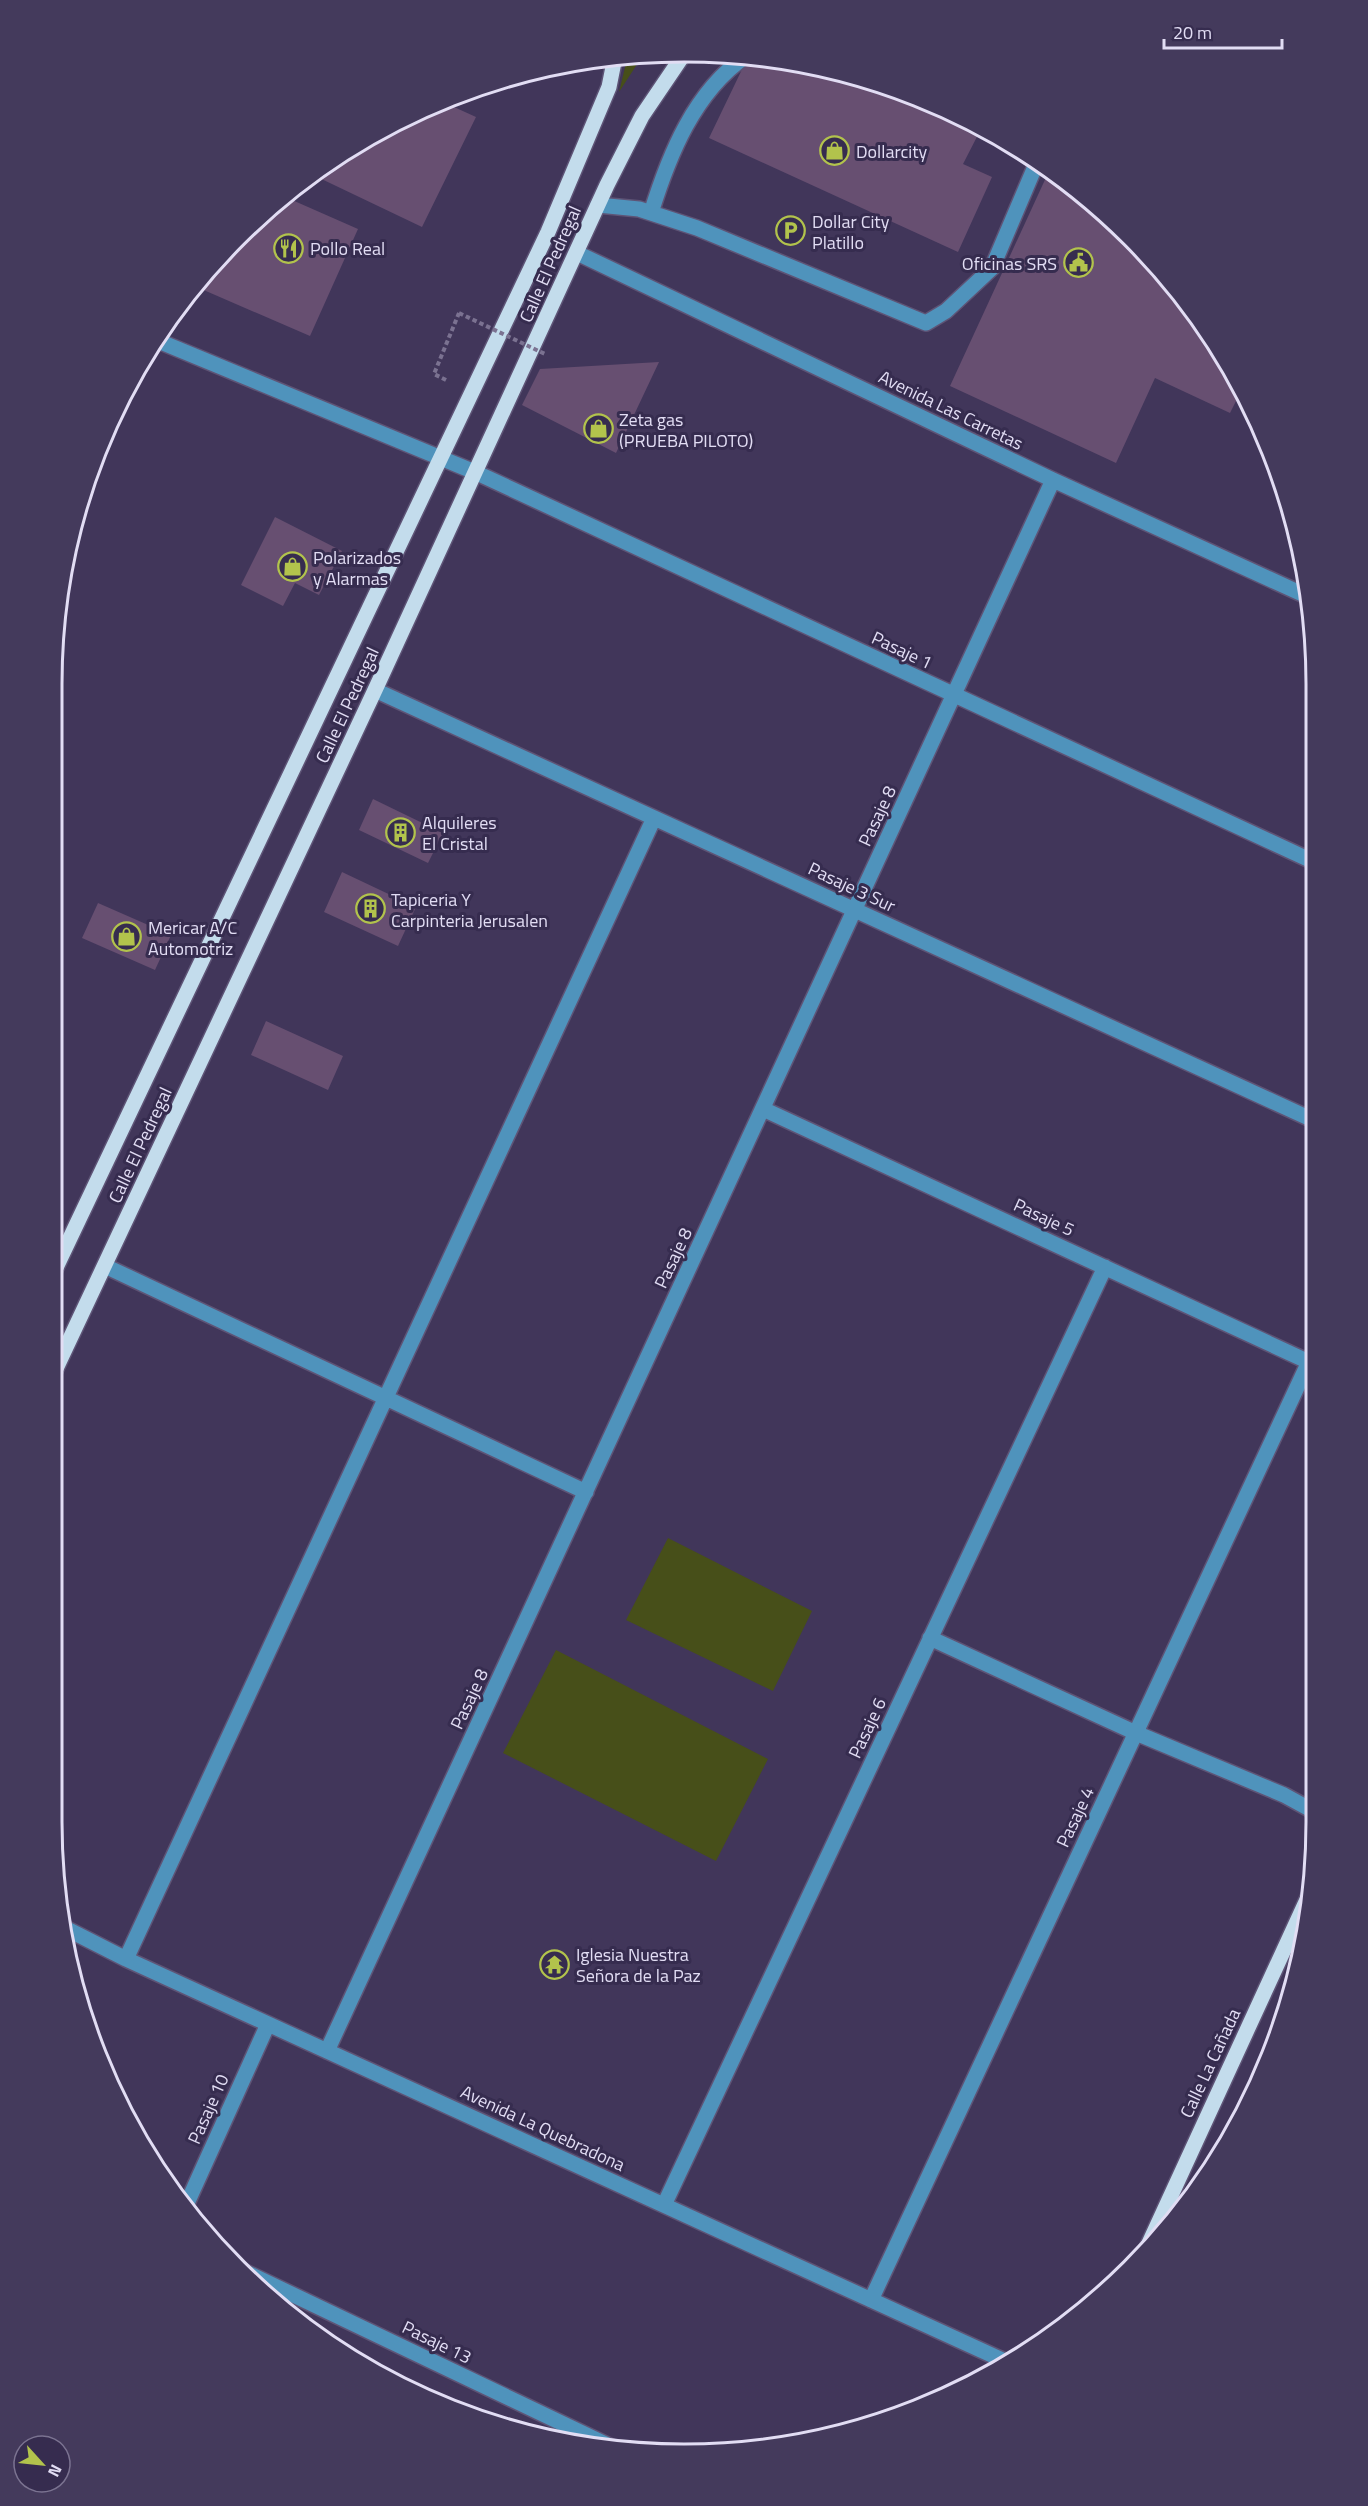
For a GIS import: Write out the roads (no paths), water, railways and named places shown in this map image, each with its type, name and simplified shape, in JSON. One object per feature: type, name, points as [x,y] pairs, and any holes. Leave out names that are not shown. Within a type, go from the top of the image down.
[{"type":"main road","name":"Calle El Pedregal","points":[[62,1354],[477,473],[598,205],[642,116],[678,62]]},
{"type":"main road","name":"Calle El Pedregal","points":[[62,1255],[548,232],[609,87],[613,66]]},
{"type":"main road","name":"Calle La Cañada","points":[[1157,2226],[1299,1917]]},
{"type":"street","points":[[651,213],[663,175],[692,113],[734,64]]},
{"type":"street","points":[[598,205],[639,209],[698,228],[926,323],[946,311],[992,268],[1034,169]]},
{"type":"street","name":"Avenida Las Carretas","points":[[578,253],[1053,480],[1299,593]]},
{"type":"street","name":"Pasaje 1","points":[[163,343],[477,473],[1306,858]]},
{"type":"street","name":"Pasaje 8","points":[[327,2051],[1053,480]]},
{"type":"street","name":"Pasaje 3 Sur","points":[[375,690],[423,710],[1306,1117]]},
{"type":"street","points":[[126,1959],[654,818]]},
{"type":"street","name":"Pasaje 5","points":[[763,1109],[1105,1267],[1306,1353]]},
{"type":"street","points":[[105,1266],[586,1492]]},
{"type":"street","name":"Pasaje 6","points":[[664,2205],[1105,1267]]},
{"type":"street","name":"Pasaje 4","points":[[872,2300],[1306,1369]]},
{"type":"street","points":[[930,1638],[1306,1807]]},
{"type":"street","name":"Avenida La Quebradona","points":[[71,1931],[126,1959],[999,2358]]},
{"type":"street","name":"Pasaje 10","points":[[189,2199],[268,2024]]},
{"type":"street","name":"Pasaje 13","points":[[265,2281],[591,2437]]},
{"type":"place","name":"Dollarcity","points":[[835,151]]},
{"type":"place","name":"Dollar City Platillo","points":[[791,231]]},
{"type":"place","name":"Pollo Real","points":[[289,248]]},
{"type":"place","name":"Oficinas SRS","points":[[1078,263]]},
{"type":"place","name":"Zeta gas (PRUEBA PILOTO)","points":[[598,429]]},
{"type":"place","name":"Polarizados y Alarmas","points":[[292,567]]},
{"type":"place","name":"Alquileres El Cristal","points":[[401,832]]},
{"type":"place","name":"Tapiceria Y Carpinteria Jerusalen","points":[[370,909]]},
{"type":"place","name":"Mericar A/C Automotriz","points":[[127,937]]},
{"type":"place","name":"Iglesia Nuestra Señora de la Paz","points":[[555,1964]]}]
